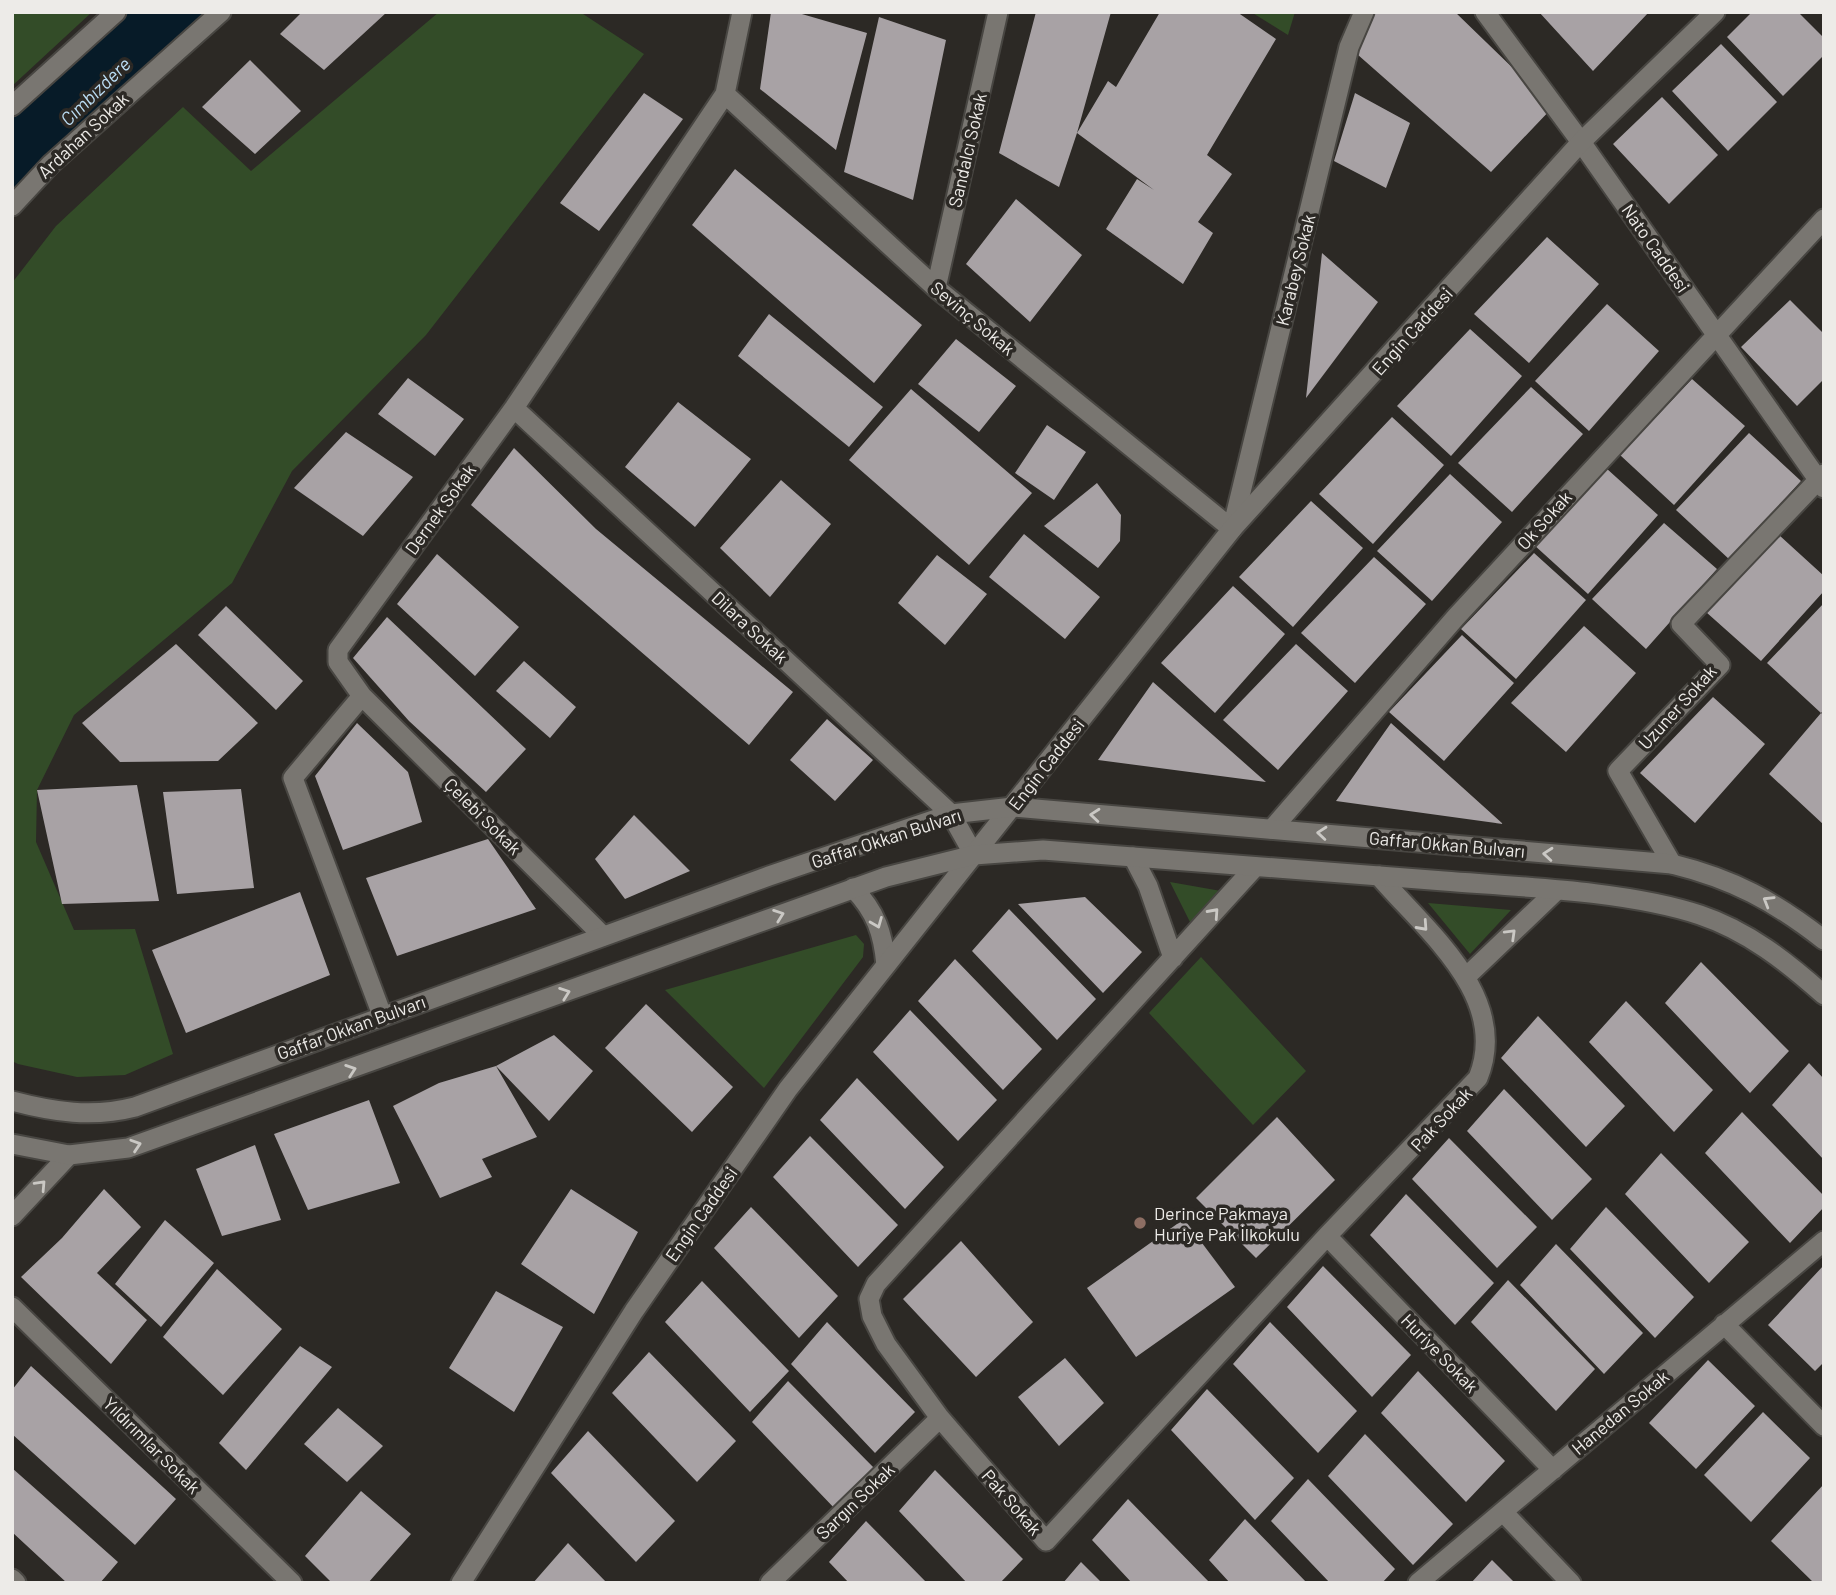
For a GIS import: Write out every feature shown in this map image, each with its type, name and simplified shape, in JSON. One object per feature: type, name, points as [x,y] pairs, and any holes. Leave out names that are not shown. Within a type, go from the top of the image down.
[{"type":"street","points":[[12,106],[116,12]]},
{"type":"street","name":"Ardahan Sokak","points":[[12,206],[51,164],[221,12]]},
{"type":"street","name":"Dernek Sokak","points":[[362,696],[338,662],[338,650],[514,408],[725,94],[742,12]]},
{"type":"street","name":"Sandalcı Sokak","points":[[936,288],[998,12]]},
{"type":"street","name":"Karabey Sokak","points":[[1232,529],[1349,47],[1364,12]]},
{"type":"street","name":"Nato Caddesi","points":[[1485,12],[1581,142],[1822,481]]},
{"type":"street","name":"Engin Caddesi","points":[[461,1583],[634,1311],[788,1089],[1232,529],[1581,142],[1715,12]]},
{"type":"street","name":"Sevinç Sokak","points":[[725,94],[936,288],[1232,529]]},
{"type":"street","name":"Ok Sokak","points":[[1272,828],[1456,617],[1824,219]]},
{"type":"street","name":"Dilara Sokak","points":[[514,408],[951,814],[974,855]]},
{"type":"street","name":"Uzuner Sokak","points":[[1672,864],[1618,771],[1720,665],[1681,624],[1822,481]]},
{"type":"street","points":[[362,696],[293,778],[382,1015]]},
{"type":"street","name":"Çelebi Sokak","points":[[362,696],[603,936]]},
{"type":"street","name":"Gaffar Okkan Bulvarı","points":[[12,1101],[64,1112],[114,1112],[951,814],[1013,807],[1672,864],[1718,875],[1765,898],[1824,940]]},
{"type":"street","name":"Gaffar Okkan Bulvarı","points":[[12,1144],[69,1154],[128,1148],[853,888],[974,855],[1043,850],[1379,876],[1664,905],[1702,915],[1742,934],[1785,960],[1824,995]]},
{"type":"street","points":[[1133,857],[1149,886],[1173,958]]},
{"type":"street","name":"Pak Sokak","points":[[1255,867],[876,1283],[869,1299],[872,1315],[902,1369],[940,1418],[1046,1541],[1327,1236],[1478,1078],[1484,1064],[1485,1026],[1466,976]]},
{"type":"street","points":[[1379,876],[1466,976],[1555,892]]},
{"type":"street","points":[[853,888],[868,904],[878,921],[886,965]]},
{"type":"street","points":[[12,1216],[69,1154]]},
{"type":"street","name":"Huriye Sokak","points":[[1327,1236],[1553,1469]]},
{"type":"street","name":"Hanedan Sokak","points":[[1418,1583],[1824,1241]]},
{"type":"street","name":"Yıldırımlar Sokak","points":[[12,1307],[292,1583]]},
{"type":"street","points":[[1724,1324],[1824,1426]]},
{"type":"street","name":"Sargın Sokak","points":[[770,1583],[940,1418]]},
{"type":"street","points":[[1504,1513],[1571,1583]]},
{"type":"street","points":[[12,1579],[16,1583]]},
{"type":"green space","points":[[12,12],[92,12],[12,86]]},
{"type":"green space","points":[[439,12],[580,12],[644,54],[426,335],[292,471],[232,583],[74,715],[37,790],[36,842],[74,930],[135,929],[173,1054],[125,1075],[77,1077],[18,1064],[12,1061],[12,283],[56,226],[183,107],[251,171]]},
{"type":"green space","points":[[1251,12],[1295,12],[1288,35]]},
{"type":"green space","points":[[1170,882],[1221,891],[1191,924]]},
{"type":"green space","points":[[1428,903],[1511,910],[1470,954]]},
{"type":"green space","points":[[856,935],[864,944],[863,957],[764,1088],[665,990]]},
{"type":"green space","points":[[1201,957],[1306,1071],[1253,1125],[1149,1013]]},
{"type":"water","name":"Cımbızdere","points":[[116,12],[221,12],[12,206],[12,106]]},
{"type":"building","points":[[302,12],[387,12],[324,70],[280,34]]},
{"type":"building","points":[[771,12],[795,12],[867,33],[836,150],[760,89]]},
{"type":"building","points":[[1036,12],[1111,12],[1059,187],[999,153]]},
{"type":"building","points":[[1160,12],[1237,12],[1276,39],[1207,155],[1232,174],[1198,222],[1213,233],[1183,284],[1106,229],[1137,179],[1154,190],[1077,133],[1108,81],[1116,87]]},
{"type":"building","points":[[1375,12],[1455,12],[1553,107],[1491,172],[1349,47]]},
{"type":"building","points":[[1539,12],[1649,12],[1593,71]]},
{"type":"building","points":[[1752,12],[1798,12],[1824,38],[1824,55],[1783,96],[1727,37]]},
{"type":"building","points":[[879,17],[946,40],[913,200],[844,172]]},
{"type":"building","points":[[1721,44],[1777,102],[1728,151],[1672,91]]},
{"type":"building","points":[[250,60],[301,111],[255,154],[202,107]]},
{"type":"building","points":[[644,93],[683,119],[599,231],[560,203]]},
{"type":"building","points":[[1355,93],[1410,123],[1386,188],[1334,161]]},
{"type":"building","points":[[1662,97],[1718,155],[1669,204],[1613,144]]},
{"type":"building","points":[[735,169],[922,325],[874,383],[692,225]]},
{"type":"building","points":[[1016,199],[1082,255],[1030,322],[966,264]]},
{"type":"building","points":[[1547,237],[1599,284],[1529,363],[1474,314]]},
{"type":"building","points":[[1322,253],[1378,302],[1306,398]]},
{"type":"building","points":[[1790,300],[1824,334],[1824,379],[1797,406],[1741,347]]},
{"type":"building","points":[[1607,304],[1659,351],[1589,431],[1535,381]]},
{"type":"building","points":[[769,314],[883,407],[849,447],[738,356]]},
{"type":"building","points":[[1470,329],[1522,376],[1451,456],[1397,406]]},
{"type":"building","points":[[956,339],[1016,386],[979,432],[918,384]]},
{"type":"building","points":[[408,378],[464,419],[435,456],[378,414]]},
{"type":"building","points":[[1692,379],[1745,426],[1674,505],[1620,455]]},
{"type":"building","points":[[1531,387],[1583,434],[1512,512],[1458,463]]},
{"type":"building","points":[[911,389],[1032,493],[969,565],[849,460]]},
{"type":"building","points":[[678,402],[751,459],[695,527],[625,467]]},
{"type":"building","points":[[1392,417],[1444,465],[1373,544],[1319,494]]},
{"type":"building","points":[[1047,425],[1086,452],[1054,500],[1015,473]]},
{"type":"building","points":[[346,432],[413,477],[363,536],[294,488]]},
{"type":"building","points":[[1749,433],[1801,481],[1730,560],[1676,510]]},
{"type":"building","points":[[514,448],[596,529],[793,692],[749,745],[471,505]]},
{"type":"building","points":[[1606,468],[1658,515],[1588,594],[1533,544]]},
{"type":"building","points":[[1450,474],[1502,522],[1432,601],[1377,551]]},
{"type":"building","points":[[781,480],[831,524],[770,597],[720,548]]},
{"type":"building","points":[[1097,483],[1121,515],[1120,541],[1098,568],[1044,526]]},
{"type":"building","points":[[1311,501],[1363,548],[1293,627],[1239,577]]},
{"type":"building","points":[[1664,523],[1717,569],[1646,649],[1592,599]]},
{"type":"building","points":[[1024,534],[1100,597],[1065,639],[989,577]]},
{"type":"building","points":[[1779,535],[1824,576],[1824,591],[1761,661],[1706,612]]},
{"type":"building","points":[[1534,553],[1586,600],[1516,679],[1461,629]]},
{"type":"building","points":[[437,554],[519,627],[475,676],[397,604]]},
{"type":"building","points":[[937,555],[987,594],[945,645],[898,603]]},
{"type":"building","points":[[1374,557],[1426,604],[1355,683],[1301,633]]},
{"type":"building","points":[[1233,586],[1285,634],[1215,713],[1161,663]]},
{"type":"building","points":[[1824,603],[1824,710],[1821,713],[1767,663]]},
{"type":"building","points":[[226,606],[303,681],[276,710],[198,635]]},
{"type":"building","points":[[387,617],[526,749],[486,792],[409,721],[353,658]]},
{"type":"building","points":[[1584,626],[1636,673],[1566,752],[1511,703]]},
{"type":"building","points":[[1462,635],[1514,683],[1444,761],[1389,712]]},
{"type":"building","points":[[176,644],[258,723],[218,761],[120,762],[82,723]]},
{"type":"building","points":[[1296,644],[1348,691],[1278,770],[1223,720]]},
{"type":"building","points":[[524,661],[576,707],[550,738],[496,691]]},
{"type":"building","points":[[1153,682],[1266,782],[1098,760]]},
{"type":"building","points":[[1713,697],[1765,744],[1695,823],[1640,773]]},
{"type":"building","points":[[1821,713],[1824,715],[1824,825],[1769,774]]},
{"type":"building","points":[[827,719],[873,760],[835,801],[790,760]]},
{"type":"building","points":[[357,723],[408,772],[422,822],[343,850],[315,776]]},
{"type":"building","points":[[1391,723],[1503,824],[1336,801]]},
{"type":"building","points":[[137,785],[159,901],[62,904],[37,790]]},
{"type":"building","points":[[241,789],[254,888],[177,894],[163,792]]},
{"type":"building","points":[[634,815],[690,871],[625,899],[595,859]]},
{"type":"building","points":[[488,839],[536,909],[397,956],[366,878]]},
{"type":"building","points":[[300,892],[330,975],[186,1033],[152,950]]},
{"type":"building","points":[[1085,897],[1142,952],[1103,993],[1018,904]]},
{"type":"building","points":[[1009,909],[1096,999],[1057,1040],[972,951]]},
{"type":"building","points":[[955,959],[1042,1049],[1003,1090],[918,1001]]},
{"type":"building","points":[[1701,962],[1789,1051],[1750,1093],[1665,1003]]},
{"type":"building","points":[[1626,1001],[1713,1090],[1674,1132],[1589,1042]]},
{"type":"building","points":[[646,1004],[733,1087],[692,1132],[605,1048]]},
{"type":"building","points":[[910,1010],[997,1100],[958,1141],[873,1052]]},
{"type":"building","points":[[1538,1016],[1625,1106],[1586,1147],[1501,1058]]},
{"type":"building","points":[[554,1035],[593,1071],[549,1121],[496,1066]]},
{"type":"building","points":[[1809,1063],[1824,1079],[1824,1160],[1772,1105]]},
{"type":"building","points":[[496,1066],[537,1137],[482,1159],[492,1177],[440,1198],[393,1106],[439,1083]]},
{"type":"building","points":[[857,1078],[944,1167],[905,1209],[820,1120]]},
{"type":"building","points":[[1504,1089],[1592,1179],[1552,1220],[1467,1131]]},
{"type":"building","points":[[369,1100],[400,1183],[308,1210],[274,1134]]},
{"type":"building","points":[[1742,1112],[1824,1196],[1824,1207],[1790,1243],[1705,1153]]},
{"type":"building","points":[[1277,1117],[1335,1180],[1256,1258],[1196,1198]]},
{"type":"building","points":[[810,1136],[898,1225],[858,1267],[773,1177]]},
{"type":"building","points":[[1449,1138],[1537,1227],[1497,1268],[1412,1179]]},
{"type":"building","points":[[255,1145],[281,1220],[222,1236],[196,1169]]},
{"type":"building","points":[[1661,1153],[1749,1242],[1709,1283],[1625,1194]]},
{"type":"building","points":[[104,1189],[141,1227],[97,1273],[147,1320],[111,1364],[21,1277],[62,1238]]},
{"type":"building","points":[[571,1189],[638,1232],[594,1314],[521,1264]]},
{"type":"building","points":[[1406,1194],[1494,1283],[1455,1325],[1370,1235]]},
{"type":"building","points":[[751,1207],[838,1296],[799,1338],[714,1248]]},
{"type":"building","points":[[1606,1207],[1694,1297],[1655,1338],[1570,1249]]},
{"type":"building","points":[[1184,1219],[1235,1287],[1136,1357],[1087,1288]]},
{"type":"building","points":[[165,1220],[214,1263],[161,1327],[115,1284]]},
{"type":"building","points":[[961,1241],[1033,1322],[976,1377],[903,1299]]},
{"type":"building","points":[[1556,1244],[1643,1333],[1604,1374],[1520,1285]]},
{"type":"building","points":[[1824,1265],[1824,1362],[1815,1371],[1768,1325]]},
{"type":"building","points":[[1323,1266],[1411,1355],[1372,1397],[1287,1307]]},
{"type":"building","points":[[217,1269],[282,1329],[223,1395],[163,1337]]},
{"type":"building","points":[[1508,1280],[1595,1369],[1556,1411],[1471,1322]]},
{"type":"building","points":[[702,1281],[789,1371],[750,1412],[665,1322]]},
{"type":"building","points":[[496,1291],[563,1327],[514,1412],[449,1368]]},
{"type":"building","points":[[827,1322],[915,1412],[875,1453],[791,1364]]},
{"type":"building","points":[[1270,1322],[1357,1411],[1318,1453],[1233,1364]]},
{"type":"building","points":[[300,1346],[332,1367],[246,1470],[219,1443]]},
{"type":"building","points":[[649,1352],[736,1441],[697,1482],[612,1393]]},
{"type":"building","points":[[1065,1358],[1104,1403],[1059,1446],[1018,1397]]},
{"type":"building","points":[[1708,1360],[1755,1406],[1696,1469],[1649,1423]]},
{"type":"building","points":[[31,1366],[176,1499],[135,1545],[12,1434],[12,1390]]},
{"type":"building","points":[[1418,1371],[1505,1461],[1466,1502],[1381,1413]]},
{"type":"building","points":[[788,1381],[876,1470],[837,1511],[752,1422]]},
{"type":"building","points":[[1207,1389],[1294,1478],[1255,1520],[1171,1430]]},
{"type":"building","points":[[338,1408],[383,1446],[347,1482],[304,1444]]},
{"type":"building","points":[[1763,1412],[1810,1458],[1751,1522],[1704,1475]]},
{"type":"building","points":[[588,1431],[675,1521],[636,1562],[551,1473]]},
{"type":"building","points":[[1365,1434],[1453,1524],[1413,1565],[1328,1476]]},
{"type":"building","points":[[12,1468],[118,1562],[100,1583],[67,1583],[12,1532]]},
{"type":"building","points":[[935,1470],[1023,1559],[1000,1583],[967,1583],[899,1511]]},
{"type":"building","points":[[1308,1479],[1395,1569],[1382,1583],[1330,1583],[1271,1521]]},
{"type":"building","points":[[1824,1484],[1824,1582],[1814,1583],[1771,1541]]},
{"type":"building","points":[[361,1491],[411,1534],[368,1583],[332,1583],[305,1556]]},
{"type":"building","points":[[1128,1499],[1210,1583],[1132,1583],[1092,1540]]},
{"type":"building","points":[[1245,1519],[1307,1583],[1230,1583],[1209,1560]]},
{"type":"building","points":[[866,1521],[927,1583],[849,1583],[829,1562]]},
{"type":"building","points":[[568,1543],[607,1583],[533,1583]]},
{"type":"building","points":[[1492,1560],[1515,1583],[1471,1583]]},
{"type":"building","points":[[1081,1562],[1102,1583],[1063,1583]]},
{"type":"place","name":"Derince Pakmaya Huriye Pak İlkokulu","points":[[1140,1223]]}]
